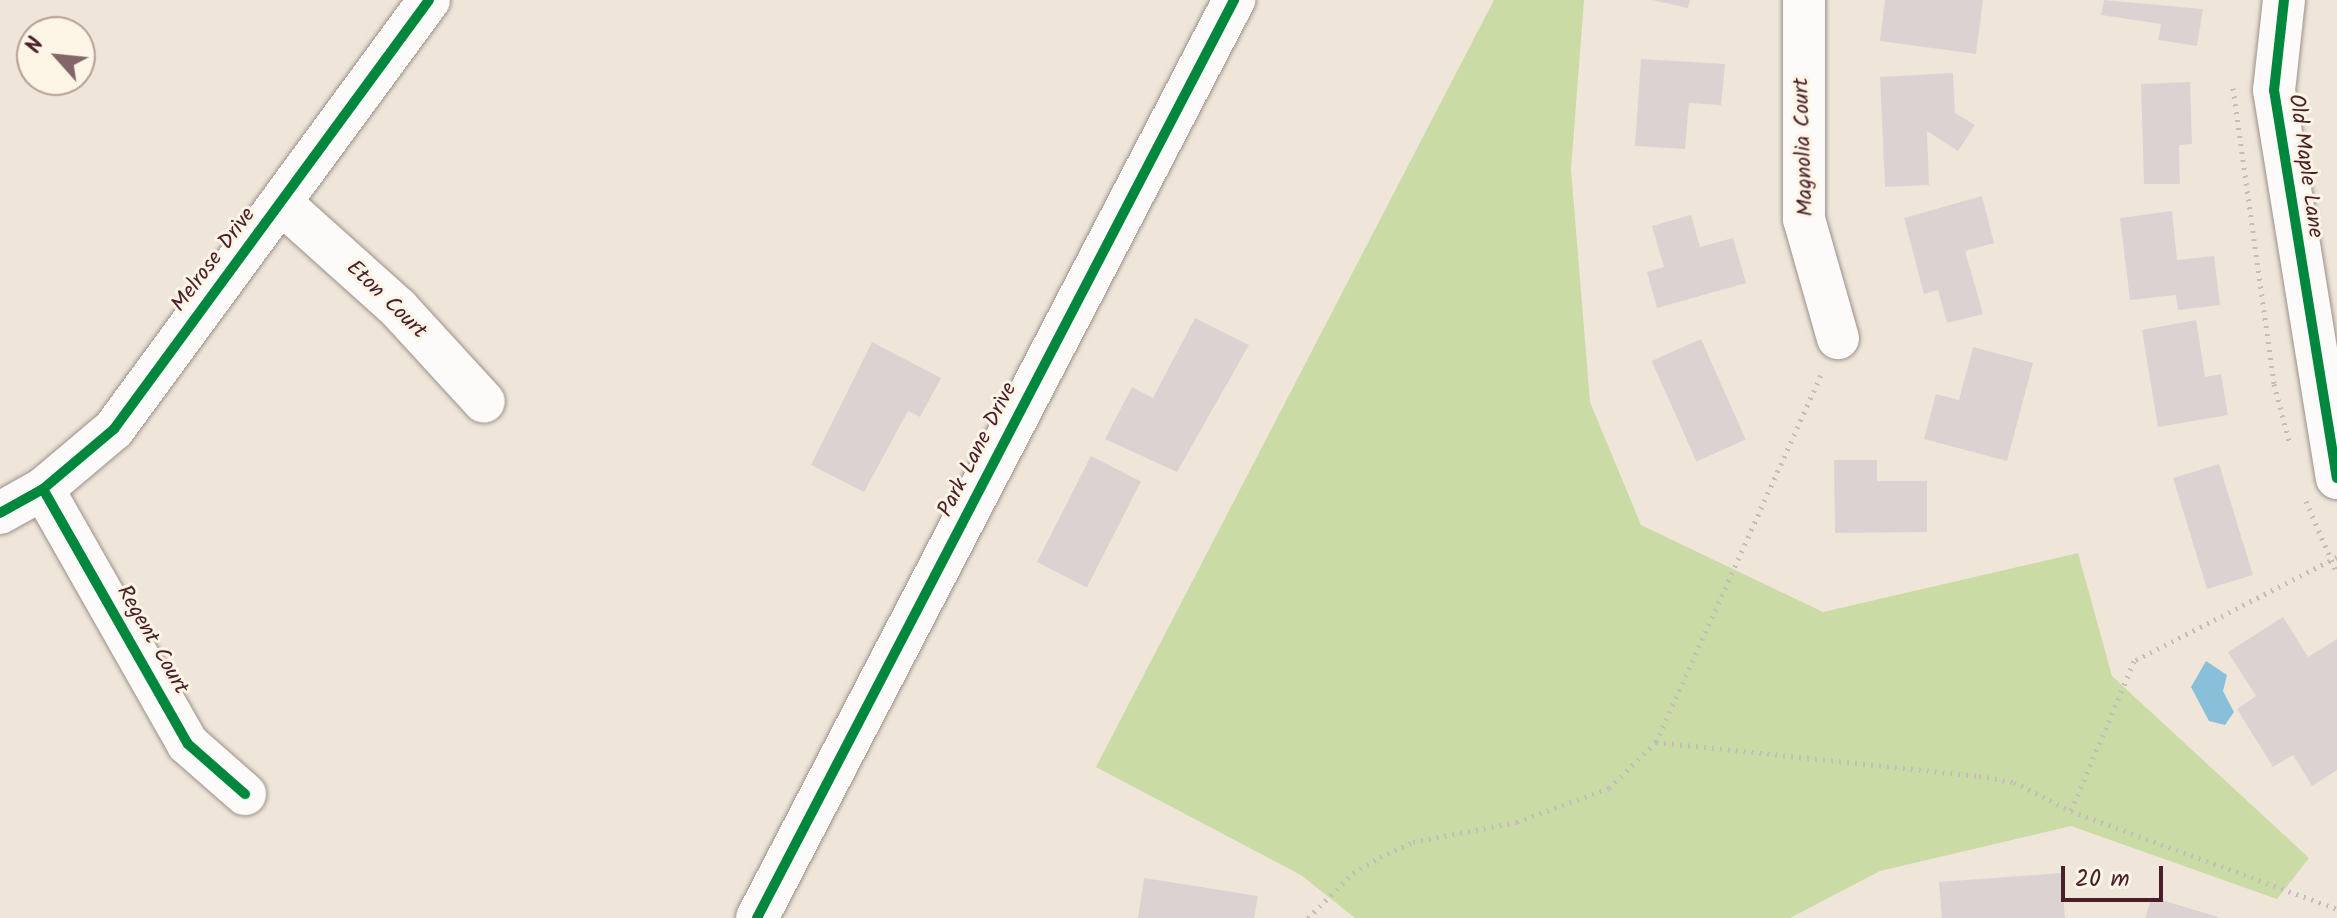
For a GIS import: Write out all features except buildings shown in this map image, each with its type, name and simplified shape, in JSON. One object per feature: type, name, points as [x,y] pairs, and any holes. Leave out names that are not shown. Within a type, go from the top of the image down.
[{"type":"street","name":"Melrose Drive","points":[[0,513],[43,489],[114,429],[429,0]]},
{"type":"street","name":"Park Lane Drive","points":[[757,918],[1234,0]]},
{"type":"street","name":"Magnolia Court","points":[[1804,0],[1804,219],[1838,338]]},
{"type":"street","name":"Old Maple Lane","points":[[2284,0],[2274,90],[2337,478]]},
{"type":"street","name":"Eton Court","points":[[282,204],[398,308],[484,402]]},
{"type":"street","name":"Regent Court","points":[[43,489],[188,744],[245,794]]},
{"type":"path","points":[[1308,918],[1353,873],[1380,857],[1413,842],[1517,822],[1609,788],[1656,742],[1838,338]]},
{"type":"path","points":[[2071,811],[2134,661],[2337,557]]},
{"type":"path","points":[[1656,742],[2014,782],[2071,811],[2337,909]]},
{"type":"green space","points":[[1494,0],[1584,0],[1571,169],[1590,402],[1641,525],[1823,612],[2078,553],[2112,676],[2309,858],[2277,899],[2071,826],[1880,871],[1790,918],[1355,918],[1301,875],[1096,767]]},
{"type":"water","points":[[2206,661],[2227,675],[2223,691],[2234,712],[2225,725],[2209,721],[2191,687]]},
{"type":"cycle path","points":[[0,513],[43,489],[114,429],[429,0]]},
{"type":"cycle path","points":[[757,918],[1234,0]]},
{"type":"cycle path","points":[[2284,0],[2274,90],[2337,478]]},
{"type":"cycle path","points":[[43,489],[188,744],[245,794]]}]
